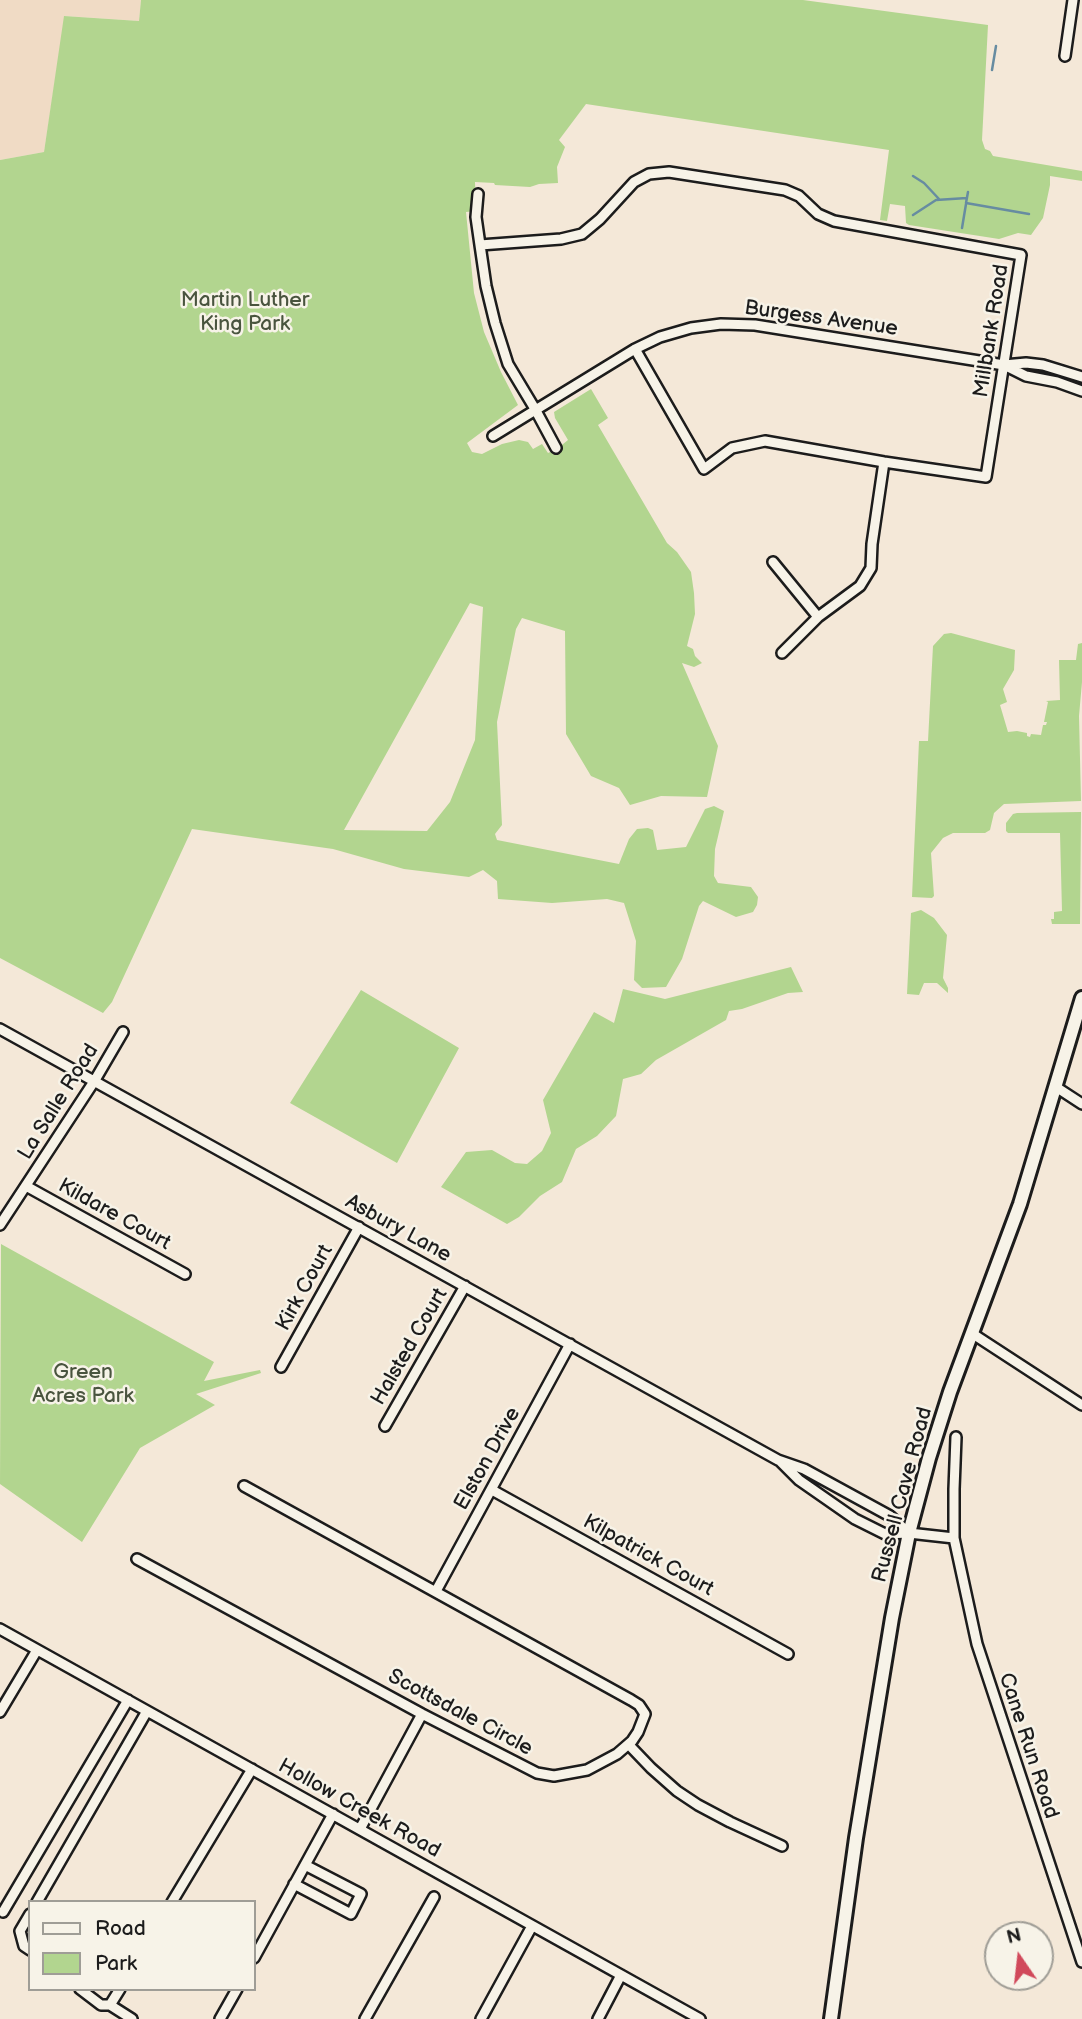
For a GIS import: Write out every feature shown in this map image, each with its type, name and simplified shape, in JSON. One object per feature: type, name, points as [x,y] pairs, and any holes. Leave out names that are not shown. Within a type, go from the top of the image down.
[{"type":"main road","name":"Russell Cave Road","points":[[831,2019],[891,1618],[909,1533],[950,1392],[1020,1204],[1082,998]]},
{"type":"street","points":[[1065,56],[1073,0]]},
{"type":"street","name":"Millbank Road","points":[[480,245],[561,239],[582,234],[600,219],[634,182],[649,174],[669,172],[785,190],[799,196],[818,214],[834,221],[1021,255],[986,477],[765,441],[732,448],[704,469],[635,349]]},
{"type":"street","points":[[478,194],[476,217],[486,286],[508,364],[556,448]]},
{"type":"street","name":"Burgess Avenue","points":[[493,436],[635,349],[660,337],[691,328],[721,324],[755,325],[1004,365],[1043,365],[1082,377]]},
{"type":"street","name":"Burgess Avenue","points":[[1004,365],[1026,376],[1082,390]]},
{"type":"street","points":[[782,653],[818,617],[860,586],[871,568],[884,462]]},
{"type":"street","points":[[773,562],[818,617]]},
{"type":"street","name":"Asbury Lane","points":[[0,1029],[778,1460],[804,1469],[890,1516],[909,1533]]},
{"type":"street","name":"La Salle Road","points":[[0,1225],[95,1080],[122,1032]]},
{"type":"street","points":[[1056,1087],[1082,1104]]},
{"type":"street","name":"Kildare Court","points":[[26,1186],[185,1274]]},
{"type":"street","name":"Kirk Court","points":[[281,1367],[359,1227]]},
{"type":"street","name":"Halsted Court","points":[[384,1426],[465,1286]]},
{"type":"street","points":[[973,1334],[1082,1405]]},
{"type":"street","name":"Elston Drive","points":[[436,1591],[570,1344]]},
{"type":"street","name":"Cane Run Road","points":[[956,1437],[954,1538],[977,1644],[1082,1962]]},
{"type":"street","name":"Asbury Lane","points":[[778,1460],[799,1480],[855,1519],[884,1534],[909,1533]]},
{"type":"street","points":[[244,1486],[639,1705],[645,1714],[629,1745],[651,1768],[677,1791],[708,1811],[782,1846]]},
{"type":"street","name":"Kilpatrick Court","points":[[492,1490],[788,1654]]},
{"type":"street","points":[[909,1533],[954,1538]]},
{"type":"street","name":"Scottsdale Circle","points":[[136,1559],[528,1770],[548,1776],[574,1774],[587,1770],[629,1745]]},
{"type":"street","name":"Hollow Creek Road","points":[[0,1629],[700,2019]]},
{"type":"street","points":[[0,1712],[37,1650]]},
{"type":"street","points":[[3,1912],[128,1700]]},
{"type":"street","points":[[38,1900],[147,1711]]},
{"type":"street","points":[[360,1829],[422,1714]]},
{"type":"street","points":[[173,1900],[252,1769]]},
{"type":"street","points":[[256,1954],[333,1814]]},
{"type":"street","points":[[294,1884],[351,1914],[361,1894],[305,1865]]},
{"type":"street","points":[[365,2019],[434,1897]]},
{"type":"street","points":[[28,1917],[20,1931],[24,1946],[28,1949]]},
{"type":"street","points":[[481,2019],[532,1926]]},
{"type":"street","points":[[598,2019],[621,1975]]},
{"type":"street","points":[[83,1991],[101,2005],[110,2005],[132,2019]]},
{"type":"street","points":[[110,2005],[119,1991]]},
{"type":"street","points":[[225,2017],[236,1991]]},
{"type":"shaded area","points":[[0,0],[141,0],[139,21],[65,16],[44,152],[0,160]]},
{"type":"green space","name":"Martin Luther King Park","points":[[141,0],[803,0],[988,25],[982,140],[985,149],[993,156],[1082,171],[1082,181],[1050,176],[1043,218],[1031,235],[1018,233],[999,239],[909,225],[906,223],[905,206],[890,204],[887,221],[880,220],[889,150],[586,104],[559,140],[565,147],[557,167],[558,183],[530,187],[475,182],[476,211],[466,212],[474,293],[484,332],[518,405],[467,443],[472,452],[482,454],[502,444],[519,440],[528,442],[533,449],[542,444],[548,453],[568,440],[554,412],[591,389],[608,418],[598,425],[667,543],[691,572],[695,614],[687,646],[693,649],[695,656],[702,663],[694,667],[682,663],[718,746],[707,797],[661,796],[630,805],[619,788],[591,776],[566,734],[565,631],[522,618],[516,629],[497,722],[502,825],[495,834],[497,840],[619,864],[629,839],[637,829],[653,830],[657,850],[686,847],[705,809],[714,806],[724,811],[715,849],[714,876],[718,883],[751,887],[758,897],[757,905],[753,912],[736,917],[703,901],[682,959],[666,987],[642,988],[634,980],[636,941],[624,903],[607,899],[552,903],[498,899],[497,881],[483,870],[469,877],[404,869],[333,849],[192,829],[112,1002],[103,1013],[0,958],[0,160],[44,152],[64,16],[139,21]],"holes":[[[470,603],[483,607],[475,740],[450,802],[427,831],[344,830]]]},
{"type":"green space","points":[[951,633],[1015,650],[1014,670],[1003,689],[1007,702],[1000,705],[1008,732],[1027,733],[1030,737],[1031,734],[1041,735],[1043,725],[1046,725],[1046,701],[1060,700],[1059,660],[1076,660],[1078,644],[1082,643],[1079,716],[1081,801],[1004,804],[994,813],[990,830],[985,833],[953,833],[943,838],[931,853],[934,896],[912,897],[919,741],[928,741],[933,646],[944,634]]},
{"type":"green space","points":[[1081,812],[1080,924],[1052,924],[1054,912],[1062,911],[1060,833],[1008,833],[1006,823],[1017,813]]},
{"type":"green space","points":[[921,910],[934,918],[947,935],[943,978],[948,993],[937,983],[924,983],[919,995],[907,994],[911,913]]},
{"type":"green space","points":[[791,967],[803,992],[788,993],[729,1011],[726,1020],[656,1060],[641,1074],[623,1079],[616,1116],[597,1136],[576,1149],[562,1182],[540,1196],[519,1217],[507,1224],[441,1187],[466,1152],[492,1150],[515,1163],[527,1164],[542,1151],[551,1133],[543,1100],[594,1012],[614,1023],[623,989],[665,999]]},
{"type":"green space","points":[[361,990],[459,1048],[397,1163],[290,1103]]},
{"type":"green space","name":"Green Acres Park","points":[[1,1244],[214,1362],[204,1381],[260,1370],[261,1373],[196,1394],[215,1405],[140,1448],[82,1542],[0,1484]]},
{"type":"waterway","points":[[992,70],[996,46]]},
{"type":"waterway","points":[[913,176],[939,199]]},
{"type":"waterway","points":[[968,192],[966,203],[1029,214]]},
{"type":"waterway","points":[[913,215],[936,200],[967,198]]},
{"type":"waterway","points":[[962,228],[966,204]]}]
